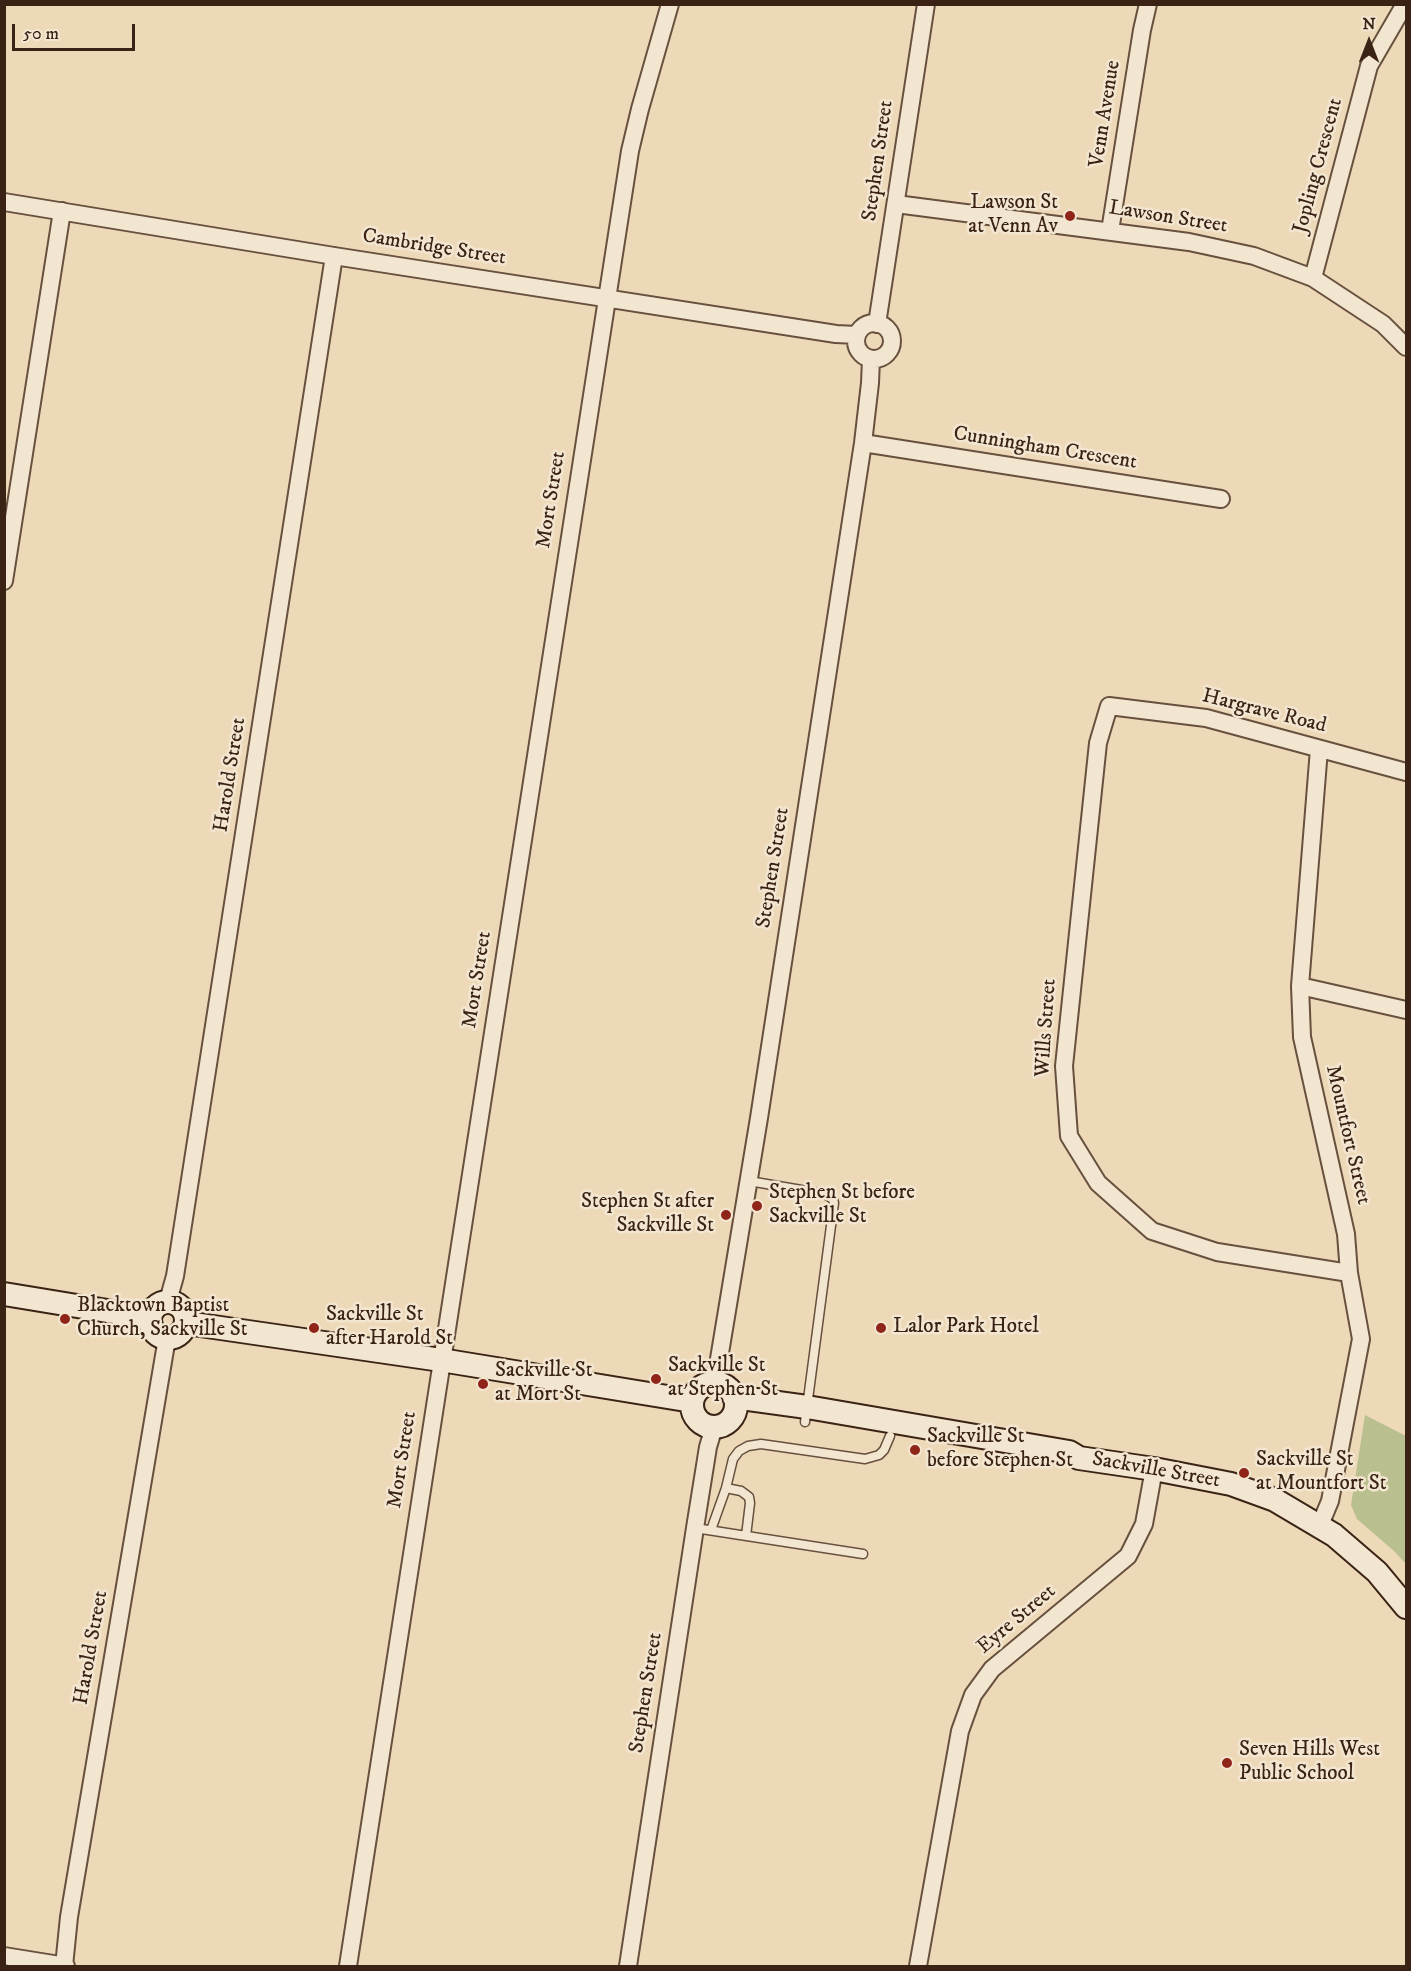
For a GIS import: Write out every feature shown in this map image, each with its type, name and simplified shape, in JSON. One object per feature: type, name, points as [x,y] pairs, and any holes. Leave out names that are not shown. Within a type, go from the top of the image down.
[{"type":"street","name":"Mort Street","points":[[348,1966],[630,151],[669,4]]},
{"type":"street","name":"Stephen Street","points":[[877,324],[910,94],[926,4]]},
{"type":"street","name":"Venn Avenue","points":[[1110,231],[1148,4]]},
{"type":"street","name":"Jopling Crescent","points":[[1313,278],[1369,66],[1405,4]]},
{"type":"street","name":"Cambridge Street","points":[[4,202],[334,256],[836,334],[857,335]]},
{"type":"street","name":"Lawson Street","points":[[896,204],[1189,242],[1254,256],[1313,278],[1383,324],[1407,346]]},
{"type":"street","points":[[4,581],[62,211]]},
{"type":"street","name":"Harold Street","points":[[168,1301],[176,1276],[334,256]]},
{"type":"street","points":[[877,324],[889,332],[890,349],[882,357],[871,359],[861,355],[858,351],[857,335],[866,325],[877,324]]},
{"type":"street","name":"Stephen Street","points":[[715,1383],[749,1181],[863,443],[871,359]]},
{"type":"street","name":"Cunningham Crescent","points":[[863,443],[1221,500]]},
{"type":"street","name":"Hargrave Road","points":[[1109,706],[1206,718],[1407,772]]},
{"type":"street","name":"Wills Street","points":[[1109,706],[1098,742],[1064,1066],[1069,1136],[1098,1183],[1152,1232],[1217,1252],[1349,1273]]},
{"type":"street","name":"Mountfort Street","points":[[1319,749],[1300,986],[1302,1037],[1346,1234],[1349,1273],[1361,1339],[1330,1501],[1320,1525]]},
{"type":"street","points":[[1300,986],[1407,1010]]},
{"type":"street","points":[[4,1294],[150,1318]]},
{"type":"street","points":[[168,1301],[182,1308],[186,1323],[181,1332],[167,1338],[156,1334],[152,1329],[150,1318],[158,1304],[168,1301]]},
{"type":"street","points":[[186,1323],[441,1360],[692,1401]]},
{"type":"street","name":"Harold Street","points":[[65,1966],[69,1917],[167,1338]]},
{"type":"street","points":[[715,1383],[727,1388],[734,1405],[726,1423],[714,1427],[702,1424],[697,1419],[693,1414],[692,1401],[703,1386],[715,1383]]},
{"type":"street","name":"Sackville Street","points":[[734,1405],[1069,1452],[1079,1458],[1216,1480],[1275,1500],[1320,1525],[1377,1572],[1407,1607]]},
{"type":"street","name":"Sackville Street","points":[[806,1415],[890,1436],[1068,1461],[1079,1458]]},
{"type":"street","name":"Stephen Street","points":[[628,1966],[703,1529],[708,1447],[714,1427]]},
{"type":"street","name":"Eyre Street","points":[[918,1966],[960,1731],[973,1695],[992,1669],[1128,1556],[1144,1524],[1154,1469]]},
{"type":"street","points":[[4,1956],[65,1966]]},
{"type":"lane","points":[[749,1181],[825,1194],[833,1199],[834,1203],[806,1415]]},
{"type":"lane","points":[[863,1554],[703,1529],[726,1488],[733,1459],[739,1451],[748,1446],[761,1444],[865,1459],[879,1455],[890,1436]]},
{"type":"lane","points":[[726,1488],[741,1491],[749,1497],[746,1536]]},
{"type":"green space","points":[[1365,1415],[1406,1436],[1406,1564],[1357,1519],[1351,1505]]},
{"type":"place","name":"Lawson St at Venn Av","points":[[1070,216]]},
{"type":"place","name":"Stephen St before Sackville St","points":[[757,1206]]},
{"type":"place","name":"Stephen St after Sackville St","points":[[726,1215]]},
{"type":"place","name":"Blacktown Baptist Church, Sackville St","points":[[65,1319]]},
{"type":"place","name":"Sackville St after Harold St","points":[[314,1328]]},
{"type":"place","name":"Lalor Park Hotel","points":[[881,1328]]},
{"type":"place","name":"Sackville St at Stephen St","points":[[656,1379]]},
{"type":"place","name":"Sackville St at Mort St","points":[[483,1384]]},
{"type":"place","name":"Sackville St before Stephen St","points":[[915,1450]]},
{"type":"place","name":"Sackville St at Mountfort St","points":[[1244,1473]]},
{"type":"place","name":"Seven Hills West Public School","points":[[1227,1763]]}]
